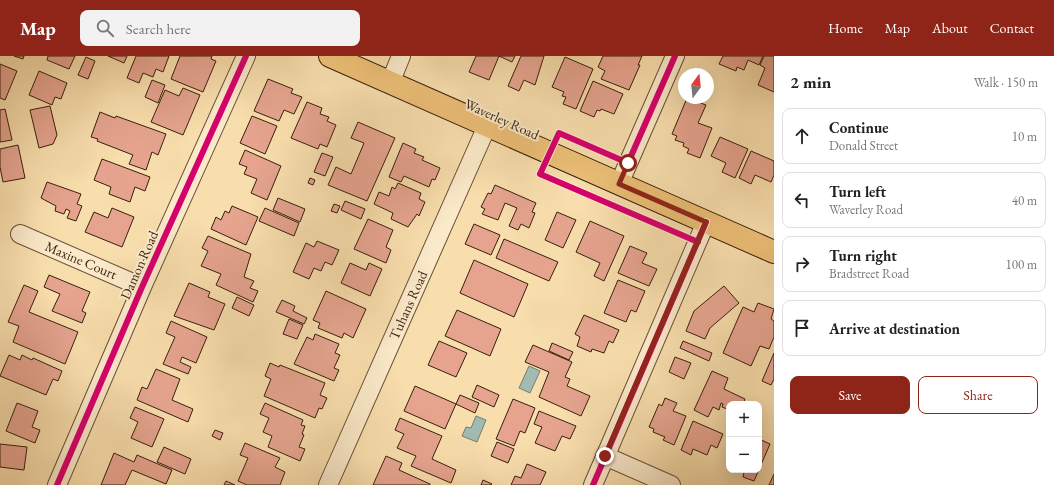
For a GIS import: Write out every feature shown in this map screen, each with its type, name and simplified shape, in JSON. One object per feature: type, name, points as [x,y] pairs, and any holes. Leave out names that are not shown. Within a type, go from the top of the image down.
[{"type":"main road","name":"Waverley Road","points":[[330,56],[774,252]]},
{"type":"street","name":"Damon Road","points":[[57,485],[142,287],[246,56]]},
{"type":"street","points":[[390,83],[401,56]]},
{"type":"street","points":[[619,184],[675,56]]},
{"type":"street","name":"Tuhans Road","points":[[328,485],[487,126]]},
{"type":"street","points":[[593,485],[706,222]]},
{"type":"street","name":"Maxine Court","points":[[20,234],[142,287]]},
{"type":"street","points":[[605,456],[671,485]]},
{"type":"water","points":[[529,366],[540,371],[530,393],[519,388]]},
{"type":"water","points":[[476,416],[486,420],[477,442],[462,436],[466,427],[471,428]]},
{"type":"building","points":[[14,56],[24,56],[23,59]]},
{"type":"building","points":[[48,56],[75,56],[69,69],[47,60]]},
{"type":"building","points":[[108,56],[127,56],[124,63]]},
{"type":"building","points":[[136,56],[169,56],[163,72],[156,69],[153,77],[143,73],[139,83],[127,78]]},
{"type":"building","points":[[180,56],[212,56],[211,59],[216,61],[203,92],[171,79]]},
{"type":"building","points":[[476,56],[499,56],[489,80],[469,72]]},
{"type":"building","points":[[499,56],[515,56],[512,62]]},
{"type":"building","points":[[521,56],[544,56],[535,85],[524,80],[519,91],[508,86]]},
{"type":"building","points":[[603,56],[642,56],[638,65],[640,65],[629,90],[601,79],[605,71],[598,67]]},
{"type":"building","points":[[723,56],[763,56],[759,65],[748,60],[744,70],[737,67],[736,71],[719,64]]},
{"type":"building","points":[[764,56],[774,56],[774,92],[758,85],[765,68],[760,65]]},
{"type":"building","points":[[86,57],[95,61],[88,79],[78,75]]},
{"type":"building","points":[[565,57],[593,69],[576,109],[563,104],[566,97],[562,96],[564,92],[552,87]]},
{"type":"building","points":[[0,64],[17,71],[5,100],[0,98]]},
{"type":"building","points":[[39,71],[67,83],[61,99],[55,97],[52,105],[29,95]]},
{"type":"building","points":[[268,79],[293,89],[291,93],[302,97],[294,114],[284,110],[279,121],[254,111]]},
{"type":"building","points":[[152,80],[165,85],[158,103],[145,97]]},
{"type":"building","points":[[593,81],[623,94],[614,114],[601,109],[600,111],[597,110],[594,117],[580,111]]},
{"type":"building","points":[[183,88],[200,95],[183,135],[151,122],[165,90],[179,96]]},
{"type":"building","points":[[307,102],[322,108],[320,114],[329,117],[327,121],[336,125],[327,147],[320,144],[318,149],[291,138]]},
{"type":"building","points":[[684,104],[706,105],[698,123],[712,128],[700,158],[687,153],[689,149],[683,146],[684,143],[675,140],[677,136],[672,134]]},
{"type":"building","points":[[50,106],[57,135],[53,144],[39,148],[30,110]]},
{"type":"building","points":[[5,109],[12,140],[0,142],[0,110]]},
{"type":"building","points":[[100,112],[115,118],[116,116],[166,134],[158,155],[152,152],[146,170],[129,164],[133,155],[97,141],[98,139],[91,137]]},
{"type":"building","points":[[252,116],[277,126],[265,154],[240,143]]},
{"type":"building","points":[[358,122],[395,138],[367,201],[328,185],[336,167],[351,174],[364,143],[351,138]]},
{"type":"building","points":[[720,137],[748,149],[735,178],[722,172],[726,163],[711,156]]},
{"type":"building","points":[[403,143],[416,149],[414,153],[424,157],[422,160],[440,168],[435,180],[432,179],[429,187],[404,176],[401,182],[389,177]]},
{"type":"building","points":[[18,145],[25,178],[3,182],[0,167],[0,149]]},
{"type":"building","points":[[245,150],[281,166],[267,200],[251,193],[257,179],[244,174],[247,167],[239,164]]},
{"type":"building","points":[[751,151],[774,161],[774,175],[771,182],[755,175],[751,184],[739,178]]},
{"type":"building","points":[[322,153],[333,157],[325,176],[314,172]]},
{"type":"building","points":[[102,159],[150,177],[145,191],[135,187],[130,202],[109,194],[111,187],[94,180]]},
{"type":"building","points":[[310,178],[315,180],[313,185],[308,183]]},
{"type":"building","points":[[47,182],[81,194],[77,204],[82,206],[76,221],[67,218],[70,211],[66,209],[64,214],[55,211],[56,206],[41,198]]},
{"type":"building","points":[[398,183],[421,193],[419,199],[425,202],[419,216],[417,214],[408,227],[391,219],[393,213],[374,204],[379,192],[389,196],[392,187],[395,189]]},
{"type":"building","points":[[495,185],[536,203],[532,212],[535,213],[529,228],[521,224],[518,230],[509,226],[517,208],[505,203],[498,220],[482,214],[485,209],[481,207],[488,193],[491,194]]},
{"type":"building","points":[[278,198],[305,209],[300,222],[273,210]]},
{"type":"building","points":[[345,201],[365,209],[361,219],[341,210]]},
{"type":"building","points":[[334,204],[340,206],[337,213],[331,211]]},
{"type":"building","points":[[232,206],[258,217],[246,245],[211,229],[216,217],[221,220],[225,211],[229,213]]},
{"type":"building","points":[[112,208],[134,217],[122,247],[85,232],[94,212],[108,218]]},
{"type":"building","points":[[265,208],[299,223],[294,236],[259,221]]},
{"type":"building","points":[[557,212],[576,220],[563,248],[545,240]]},
{"type":"building","points":[[368,219],[393,230],[386,247],[391,250],[386,263],[354,249]]},
{"type":"building","points":[[590,221],[624,236],[604,281],[594,276],[600,263],[576,252]]},
{"type":"building","points":[[474,224],[500,235],[491,255],[465,244]]},
{"type":"building","points":[[208,236],[251,254],[244,277],[254,281],[250,288],[258,291],[253,302],[216,285],[221,274],[201,266],[208,251],[202,248]]},
{"type":"building","points":[[504,239],[558,262],[549,281],[496,258]]},
{"type":"building","points":[[317,241],[339,250],[332,265],[325,262],[321,271],[314,268],[309,279],[293,272],[306,243],[314,247]]},
{"type":"building","points":[[630,246],[647,253],[642,263],[657,269],[649,286],[618,273]]},
{"type":"building","points":[[474,260],[528,284],[514,317],[460,293]]},
{"type":"building","points":[[350,263],[366,270],[369,263],[382,269],[370,296],[341,283]]},
{"type":"building","points":[[49,275],[90,292],[82,311],[86,313],[82,323],[52,311],[60,294],[44,287]]},
{"type":"building","points":[[618,280],[645,291],[636,312],[631,310],[626,322],[604,313]]},
{"type":"building","points":[[189,283],[210,292],[208,297],[225,304],[214,330],[174,316]]},
{"type":"building","points":[[24,285],[38,291],[29,312],[78,332],[65,364],[13,342],[19,326],[8,322]]},
{"type":"building","points":[[724,286],[739,303],[710,328],[705,339],[686,331],[694,311]]},
{"type":"building","points":[[326,291],[366,309],[353,338],[344,333],[342,338],[318,328],[320,323],[313,320]]},
{"type":"building","points":[[237,297],[254,305],[249,316],[232,308]]},
{"type":"building","points":[[282,300],[295,306],[293,311],[307,318],[304,324],[276,312]]},
{"type":"building","points":[[758,303],[774,309],[771,319],[774,321],[774,337],[769,349],[760,346],[751,366],[723,353],[743,307],[754,312]]},
{"type":"building","points":[[457,310],[501,329],[490,356],[445,336]]},
{"type":"building","points":[[584,315],[619,330],[613,343],[609,341],[604,353],[592,349],[591,352],[577,346],[580,337],[575,334]]},
{"type":"building","points":[[289,319],[303,325],[297,339],[283,334]]},
{"type":"building","points":[[171,321],[207,337],[196,363],[182,357],[180,362],[191,367],[188,374],[163,364],[175,337],[166,333]]},
{"type":"building","points":[[315,334],[339,344],[335,353],[340,355],[334,368],[339,370],[334,381],[294,364],[307,337],[313,340]]},
{"type":"building","points":[[439,341],[467,353],[456,377],[428,365]]},
{"type":"building","points":[[683,341],[712,353],[709,361],[680,348]]},
{"type":"building","points":[[552,343],[573,352],[569,360],[549,351]]},
{"type":"building","points":[[533,345],[572,362],[565,377],[570,379],[567,386],[590,396],[581,416],[539,397],[549,372],[525,362]]},
{"type":"building","points":[[774,353],[774,379],[771,385],[762,381]]},
{"type":"building","points":[[9,355],[20,360],[22,355],[32,360],[33,358],[62,371],[58,381],[53,379],[46,395],[0,376]]},
{"type":"building","points":[[675,357],[691,363],[684,379],[669,372]]},
{"type":"building","points":[[270,363],[279,367],[280,365],[325,383],[320,395],[327,398],[322,409],[319,408],[315,418],[264,396],[271,379],[265,376]]},
{"type":"building","points":[[156,369],[180,379],[172,400],[193,409],[188,422],[137,400],[142,387],[147,389]]},
{"type":"building","points":[[712,371],[728,378],[724,389],[745,399],[744,401],[726,401],[726,409],[722,407],[723,404],[721,403],[719,410],[713,407],[708,417],[694,410]]},
{"type":"building","points":[[477,385],[499,395],[494,407],[472,397]]},
{"type":"building","points":[[415,386],[456,404],[445,429],[404,411]]},
{"type":"building","points":[[460,395],[479,403],[475,413],[456,404]]},
{"type":"building","points":[[665,398],[677,403],[673,411],[686,416],[674,445],[663,440],[665,437],[653,432],[654,429],[649,427],[659,404],[662,406]]},
{"type":"building","points":[[513,399],[535,408],[525,433],[520,431],[514,446],[496,439]]},
{"type":"building","points":[[17,403],[38,411],[32,427],[40,430],[35,443],[6,431]]},
{"type":"building","points":[[265,403],[303,420],[301,425],[305,426],[302,434],[304,435],[299,447],[305,449],[300,461],[268,447],[272,436],[263,432],[269,418],[260,414]]},
{"type":"building","points":[[135,407],[164,419],[152,447],[131,438],[138,422],[130,418]]},
{"type":"building","points":[[539,411],[576,426],[570,439],[562,436],[555,451],[535,443],[542,427],[534,424]]},
{"type":"building","points":[[400,418],[442,436],[432,459],[456,470],[451,483],[411,466],[416,456],[397,448],[404,434],[395,430]]},
{"type":"building","points":[[693,421],[723,434],[717,448],[711,445],[707,455],[693,449],[691,455],[681,450]]},
{"type":"building","points":[[215,430],[223,433],[220,440],[212,436]]},
{"type":"building","points":[[762,440],[770,444],[762,462]]},
{"type":"building","points":[[497,442],[514,449],[508,463],[491,456]]},
{"type":"building","points":[[245,443],[280,458],[275,467],[285,472],[280,485],[247,485],[238,481],[248,458],[240,455]]},
{"type":"building","points":[[0,444],[27,447],[24,470],[0,467]]},
{"type":"building","points":[[164,447],[191,459],[185,474],[157,462]]},
{"type":"building","points":[[114,453],[134,462],[137,455],[172,470],[166,484],[132,470],[125,485],[101,485]]},
{"type":"building","points":[[386,456],[402,463],[399,470],[430,485],[373,485]]},
{"type":"building","points":[[527,464],[546,472],[540,485],[511,485],[515,476],[521,478]]},
{"type":"building","points":[[744,473],[758,473],[754,481],[743,477]]},
{"type":"building","points":[[774,474],[774,485],[769,485]]},
{"type":"building","points":[[483,480],[492,484],[481,485]]},
{"type":"building","points":[[226,481],[235,485],[224,485]]},
{"type":"cycle path","points":[[57,485],[142,287],[246,56]]},
{"type":"cycle path","points":[[675,56],[628,163],[559,133],[540,174],[698,242]]},
{"type":"cycle path","points":[[593,485],[706,222]]},
{"type":"route","points":[[605,456],[706,222],[619,184],[628,163]]}]
